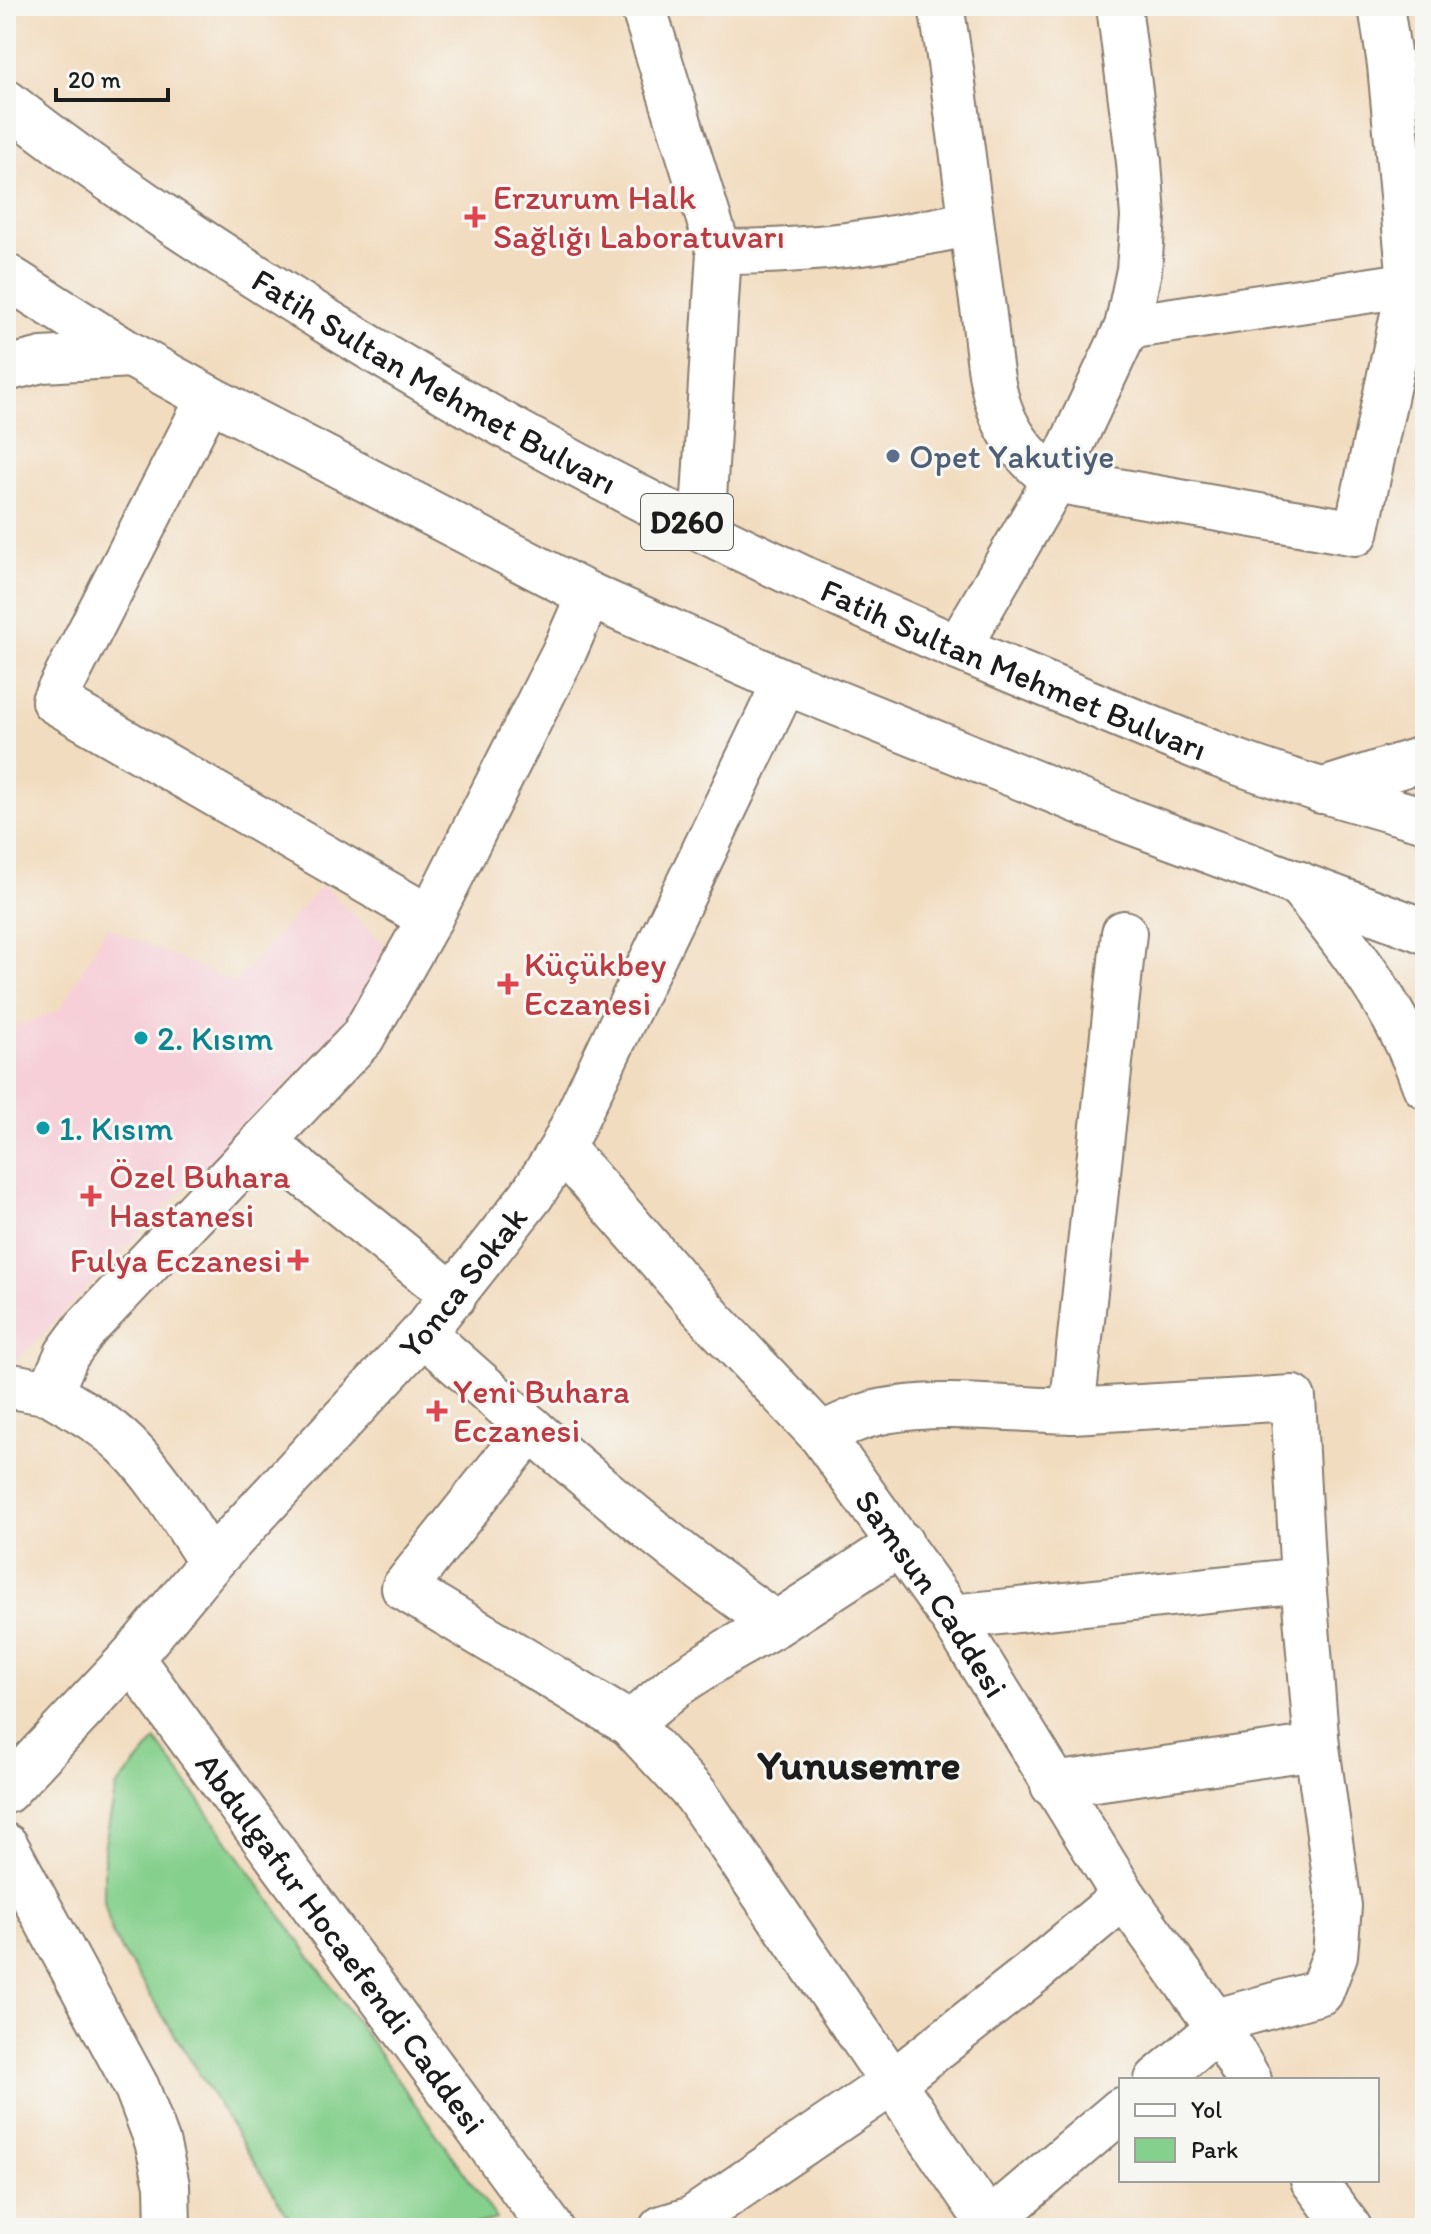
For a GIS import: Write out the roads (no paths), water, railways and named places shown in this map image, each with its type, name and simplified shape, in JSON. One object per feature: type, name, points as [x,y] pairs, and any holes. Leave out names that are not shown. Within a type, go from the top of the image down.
[{"type":"main road","points":[[643,6],[719,252],[702,530]]},
{"type":"main road","points":[[941,6],[1001,413],[1015,442],[1039,469],[1055,480],[1356,533],[1418,282],[1381,6]]},
{"type":"main road","points":[[958,648],[1055,480],[1127,327],[1139,270],[1143,217],[1119,6]]},
{"type":"main road","name":"Fatih Sultan Mehmet Bulvarı","points":[[6,102],[145,203],[253,276],[522,437],[702,530],[958,648],[1219,756],[1321,791],[1425,820]]},
{"type":"main road","points":[[719,252],[834,248],[903,238],[971,223]]},
{"type":"main road","points":[[6,276],[131,355],[209,398],[589,595],[785,682],[1126,820],[1425,931]]},
{"type":"main road","points":[[1127,327],[1418,282]]},
{"type":"main road","points":[[6,369],[42,360],[131,355]]},
{"type":"main road","points":[[209,398],[54,701],[430,918]]},
{"type":"main road","points":[[50,1393],[67,1354],[86,1328],[362,1038],[430,918],[564,652],[589,595]]},
{"type":"main road","name":"Yonca Sokak","points":[[6,1791],[131,1658],[211,1562],[423,1333],[531,1196],[562,1148],[785,682]]},
{"type":"main road","points":[[1321,791],[1425,758]]},
{"type":"main road","points":[[1298,883],[1377,986],[1398,1022],[1425,1086]]},
{"type":"main road","points":[[1072,1411],[1124,933]]},
{"type":"main road","points":[[263,1141],[454,1296]]},
{"type":"main road","name":"Samsun Caddesi","points":[[562,1148],[714,1322],[821,1435],[901,1543],[952,1617],[1124,1896],[1216,2025],[1248,2078]]},
{"type":"main road","points":[[423,1333],[706,1575],[776,1624]]},
{"type":"main road","points":[[6,1385],[50,1393],[94,1419],[127,1446],[164,1489],[211,1562]]},
{"type":"main road","points":[[821,1435],[856,1418],[887,1410],[928,1407],[1072,1411],[1293,1398],[1303,1580],[1317,1747],[1339,1906],[1335,1955],[1321,1992],[1216,2025],[1159,2078]]},
{"type":"main road","points":[[531,1428],[404,1588],[630,1724],[696,1795],[990,2225],[1119,2112]]},
{"type":"main road","points":[[630,1724],[676,1685],[901,1543]]},
{"type":"main road","points":[[952,1617],[1303,1580]]},
{"type":"main road","name":"Abdulgafur Hocaefendi Caddesi","points":[[131,1658],[551,2228]]},
{"type":"main road","points":[[1053,1785],[1317,1747]]},
{"type":"main road","points":[[6,1846],[137,2088],[157,2141],[167,2185],[168,2228]]},
{"type":"main road","points":[[662,2228],[692,2219],[893,2082],[1124,1896]]},
{"type":"main road","points":[[1314,2182],[1349,2228]]},
{"type":"place","name":"Erzurum Halk Sağlığı Laboratuvarı","points":[[475,217]]},
{"type":"place","name":"Opet Yakutiye","points":[[893,456]]},
{"type":"place","name":"Küçükbey Eczanesi","points":[[508,984]]},
{"type":"place","name":"2. Kısım","points":[[141,1038]]},
{"type":"place","name":"1. Kısım","points":[[43,1128]]},
{"type":"place","name":"Özel Buhara Hastanesi","points":[[91,1196]]},
{"type":"place","name":"Fulya Eczanesi","points":[[298,1260]]},
{"type":"place","name":"Yeni Buhara Eczanesi","points":[[437,1411]]},
{"type":"district","name":"Yunusemre","points":[[859,1764]]}]
